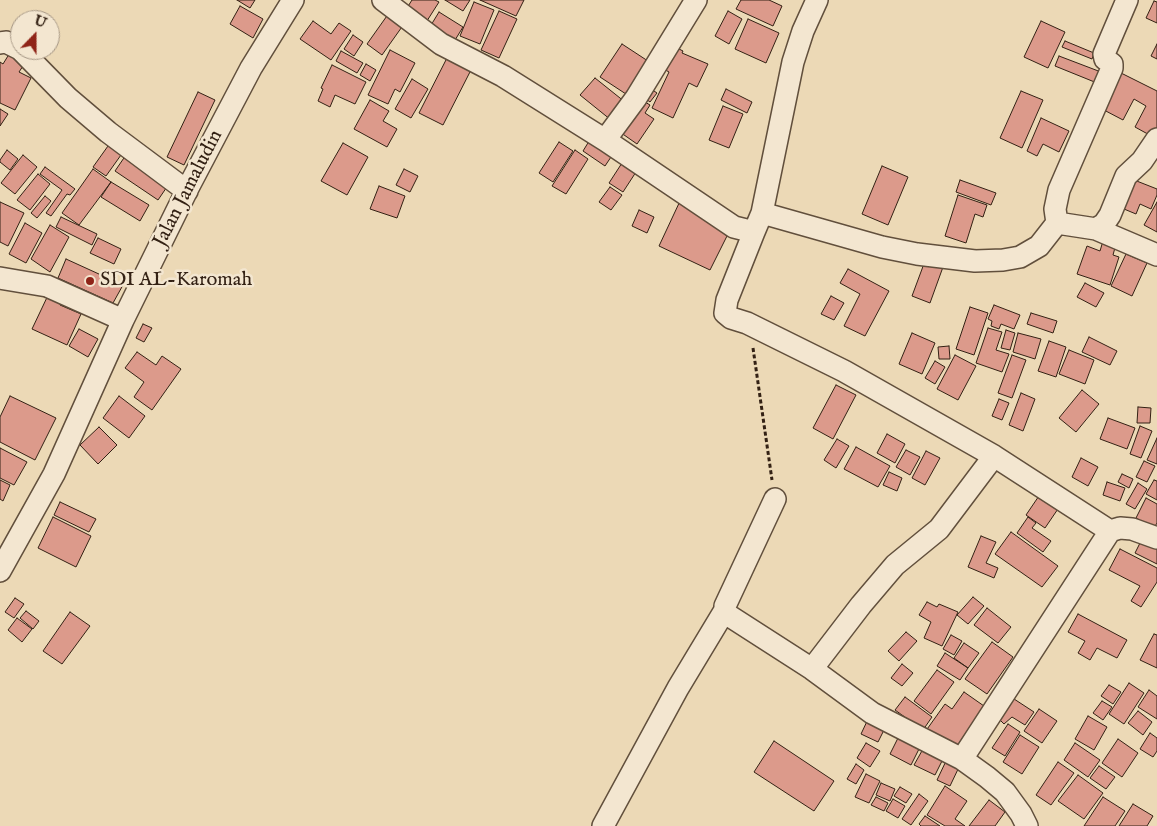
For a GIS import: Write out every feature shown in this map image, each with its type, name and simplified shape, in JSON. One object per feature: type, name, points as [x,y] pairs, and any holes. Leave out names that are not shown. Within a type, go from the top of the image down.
[{"type":"street","name":"Jalan Jamaludin","points":[[0,571],[54,474],[122,320],[250,68],[293,0]]},
{"type":"street","points":[[383,0],[405,7],[441,44],[503,76],[605,140],[734,228],[758,222],[917,254],[975,261],[1020,257],[1039,246],[1057,223],[1055,209],[1059,190],[1112,68],[1112,64],[1105,59],[1104,54],[1127,0]]},
{"type":"street","points":[[605,140],[636,98],[696,0]]},
{"type":"street","points":[[817,0],[803,31],[793,62],[758,222],[727,300],[725,313],[844,371],[994,456],[1110,531]]},
{"type":"street","points":[[30,60],[68,98],[108,132],[187,191]]},
{"type":"street","points":[[1096,229],[1104,224],[1110,215],[1126,176],[1142,161],[1157,139]]},
{"type":"street","points":[[1057,223],[1096,229],[1157,255]]},
{"type":"street","points":[[0,278],[47,286],[122,320]]},
{"type":"street","points":[[812,669],[861,605],[895,566],[939,529],[994,456]]},
{"type":"street","points":[[603,826],[678,688],[725,610],[725,606],[775,499]]},
{"type":"street","points":[[962,759],[1110,531],[1120,528],[1132,529],[1157,538]]},
{"type":"street","points":[[725,610],[735,620],[812,669],[872,713],[962,759],[1005,792],[1027,826]]},
{"type":"path","points":[[747,323],[775,499]]},
{"type":"building","points":[[237,0],[255,0],[250,8]]},
{"type":"building","points":[[412,0],[435,0],[439,2],[425,24],[405,11]]},
{"type":"building","points":[[445,0],[470,0],[463,11]]},
{"type":"building","points":[[480,0],[524,0],[516,16]]},
{"type":"building","points":[[741,0],[769,0],[782,6],[773,26],[736,9]]},
{"type":"building","points":[[1154,1],[1157,2],[1157,23],[1146,18]]},
{"type":"building","points":[[474,2],[494,10],[480,44],[460,36]]},
{"type":"building","points":[[240,6],[263,19],[253,38],[230,24]]},
{"type":"building","points":[[499,11],[517,19],[499,58],[481,50]]},
{"type":"building","points":[[728,11],[742,19],[729,44],[715,36]]},
{"type":"building","points":[[439,12],[463,27],[452,45],[428,30]]},
{"type":"building","points":[[389,13],[404,24],[382,55],[367,44]]},
{"type":"building","points":[[748,19],[779,33],[766,63],[735,49]]},
{"type":"building","points":[[313,21],[331,34],[339,23],[351,31],[331,60],[300,39]]},
{"type":"building","points":[[1041,21],[1065,32],[1048,68],[1024,57]]},
{"type":"building","points":[[353,35],[363,42],[354,56],[344,49]]},
{"type":"building","points":[[1065,41],[1094,53],[1092,59],[1062,47]]},
{"type":"building","points":[[622,44],[651,63],[629,96],[600,77]]},
{"type":"building","points":[[1157,44],[1157,59],[1151,56]]},
{"type":"building","points":[[673,46],[683,51],[682,53],[708,64],[697,87],[689,83],[673,118],[652,108],[669,72],[662,68]]},
{"type":"building","points":[[390,50],[415,63],[400,92],[395,89],[388,104],[368,95]]},
{"type":"building","points":[[341,51],[363,63],[357,73],[336,61]]},
{"type":"building","points":[[10,53],[10,60],[27,60],[19,72],[31,78],[15,110],[0,103],[0,62],[3,64]]},
{"type":"building","points":[[449,54],[473,66],[443,125],[419,113]]},
{"type":"building","points":[[1059,56],[1101,72],[1097,83],[1055,66]]},
{"type":"building","points":[[366,64],[376,70],[370,81],[360,75]]},
{"type":"building","points":[[332,65],[366,82],[355,104],[335,95],[330,107],[318,101],[323,89],[321,88]]},
{"type":"building","points":[[1121,73],[1157,91],[1157,134],[1155,138],[1135,127],[1146,106],[1134,99],[1123,120],[1102,109]]},
{"type":"building","points":[[595,78],[625,102],[611,120],[580,95]]},
{"type":"building","points":[[412,79],[428,89],[411,118],[395,109]]},
{"type":"building","points":[[648,87],[657,93],[650,102],[642,96]]},
{"type":"building","points":[[726,89],[752,102],[747,113],[721,100]]},
{"type":"building","points":[[1021,91],[1043,100],[1022,148],[1000,138]]},
{"type":"building","points":[[198,92],[215,100],[184,165],[167,157]]},
{"type":"building","points":[[640,99],[650,105],[645,113],[654,119],[637,144],[617,130]]},
{"type":"building","points":[[370,100],[389,111],[383,121],[397,129],[387,147],[354,129]]},
{"type":"building","points":[[723,106],[743,114],[729,148],[709,140]]},
{"type":"building","points":[[0,109],[8,114],[0,126]]},
{"type":"building","points":[[1041,118],[1069,131],[1059,152],[1043,144],[1037,156],[1027,151]]},
{"type":"building","points":[[591,138],[613,154],[605,166],[583,151]]},
{"type":"building","points":[[113,139],[126,148],[106,176],[93,167]]},
{"type":"building","points":[[559,142],[573,151],[553,182],[539,173]]},
{"type":"building","points":[[343,143],[368,157],[347,195],[321,181]]},
{"type":"building","points":[[7,150],[18,159],[10,170],[0,162]]},
{"type":"building","points":[[575,150],[588,159],[566,194],[552,186]]},
{"type":"building","points":[[128,152],[171,181],[158,200],[115,171]]},
{"type":"building","points":[[23,155],[37,167],[15,194],[1,183]]},
{"type":"building","points":[[622,163],[636,172],[623,192],[609,183]]},
{"type":"building","points":[[882,166],[908,177],[888,225],[862,214]]},
{"type":"building","points":[[45,167],[75,189],[70,195],[67,194],[51,216],[46,213],[62,190],[40,174]]},
{"type":"building","points":[[93,169],[111,182],[79,225],[62,213]]},
{"type":"building","points":[[404,169],[418,176],[410,192],[396,185]]},
{"type":"building","points":[[38,174],[50,184],[30,210],[17,200]]},
{"type":"building","points":[[1129,178],[1157,189],[1157,195],[1151,209],[1140,204],[1136,214],[1124,209],[1128,198]]},
{"type":"building","points":[[960,180],[996,193],[991,205],[956,192]]},
{"type":"building","points":[[111,182],[149,205],[140,221],[101,197]]},
{"type":"building","points":[[379,186],[405,196],[397,218],[370,209]]},
{"type":"building","points":[[610,187],[622,195],[611,210],[599,202]]},
{"type":"building","points":[[958,195],[987,205],[983,217],[975,214],[966,243],[945,236]]},
{"type":"building","points":[[45,196],[51,201],[37,218],[31,213]]},
{"type":"building","points":[[681,199],[727,236],[710,270],[659,246]]},
{"type":"building","points":[[0,202],[24,213],[8,246],[0,242]]},
{"type":"building","points":[[1157,202],[1157,232],[1144,225]]},
{"type":"building","points":[[639,210],[654,217],[647,233],[632,226]]},
{"type":"building","points":[[61,217],[97,234],[92,245],[56,227]]},
{"type":"building","points":[[25,223],[42,233],[26,263],[9,254]]},
{"type":"building","points":[[50,225],[69,237],[50,272],[31,259]]},
{"type":"building","points":[[98,238],[121,249],[114,264],[90,253]]},
{"type":"building","points":[[1103,241],[1116,244],[1113,255],[1119,257],[1110,285],[1077,274],[1087,246],[1100,251]]},
{"type":"building","points":[[1126,254],[1147,263],[1132,296],[1111,286]]},
{"type":"building","name":"SDI AL-Karomah","points":[[66,259],[123,285],[113,303],[58,278]]},
{"type":"building","points":[[925,261],[943,267],[930,303],[912,296]]},
{"type":"building","points":[[848,269],[889,291],[865,336],[844,326],[860,294],[840,283]]},
{"type":"building","points":[[1085,283],[1104,293],[1096,307],[1077,297]]},
{"type":"building","points":[[51,289],[64,295],[60,305],[81,314],[67,345],[32,329]]},
{"type":"building","points":[[831,296],[844,303],[834,320],[821,314]]},
{"type":"building","points":[[994,305],[1020,315],[1014,329],[1001,324],[999,329],[991,326],[992,321],[988,319]]},
{"type":"building","points":[[970,307],[988,313],[974,355],[956,349]]},
{"type":"building","points":[[1031,313],[1057,321],[1053,333],[1027,324]]},
{"type":"building","points":[[143,324],[152,328],[144,342],[136,338]]},
{"type":"building","points":[[988,328],[1002,332],[996,350],[1009,354],[1002,372],[976,363]]},
{"type":"building","points":[[79,329],[98,339],[88,357],[69,346]]},
{"type":"building","points":[[1006,330],[1015,333],[1010,350],[1001,348]]},
{"type":"building","points":[[912,333],[935,343],[922,374],[899,364]]},
{"type":"building","points":[[1018,333],[1041,339],[1035,359],[1013,352]]},
{"type":"building","points":[[1089,337],[1117,351],[1110,365],[1082,352]]},
{"type":"building","points":[[1049,341],[1066,347],[1056,377],[1038,371]]},
{"type":"building","points":[[949,346],[950,359],[939,359],[938,347]]},
{"type":"building","points":[[1069,350],[1094,360],[1085,384],[1059,374]]},
{"type":"building","points":[[137,352],[156,365],[162,356],[181,369],[152,410],[134,397],[144,382],[125,368]]},
{"type":"building","points":[[955,355],[976,366],[958,400],[937,389]]},
{"type":"building","points":[[1012,355],[1026,360],[1012,398],[998,393]]},
{"type":"building","points":[[935,361],[945,367],[935,384],[925,378]]},
{"type":"building","points":[[836,385],[856,395],[833,439],[813,428]]},
{"type":"building","points":[[1082,390],[1099,404],[1076,432],[1059,418]]},
{"type":"building","points":[[1021,393],[1035,399],[1023,431],[1009,425]]},
{"type":"building","points":[[10,396],[56,418],[35,460],[0,442],[0,417]]},
{"type":"building","points":[[119,396],[145,416],[129,438],[103,418]]},
{"type":"building","points":[[999,399],[1009,403],[1002,420],[992,416]]},
{"type":"building","points":[[1138,407],[1151,408],[1150,423],[1137,423]]},
{"type":"building","points":[[1108,418],[1135,428],[1127,449],[1100,439]]},
{"type":"building","points":[[1140,426],[1152,431],[1141,458],[1130,454]]},
{"type":"building","points":[[99,427],[117,445],[98,464],[80,445]]},
{"type":"building","points":[[887,434],[905,444],[895,463],[877,453]]},
{"type":"building","points":[[1157,438],[1157,464],[1147,460]]},
{"type":"building","points":[[837,439],[849,446],[836,468],[824,460]]},
{"type":"building","points":[[856,447],[890,466],[878,487],[844,469]]},
{"type":"building","points":[[0,448],[27,462],[14,485],[0,478]]},
{"type":"building","points":[[906,450],[920,457],[910,475],[896,467]]},
{"type":"building","points":[[926,451],[940,458],[925,485],[912,478]]},
{"type":"building","points":[[1081,458],[1098,467],[1088,486],[1072,477]]},
{"type":"building","points":[[1144,461],[1155,466],[1147,482],[1136,477]]},
{"type":"building","points":[[889,472],[902,478],[897,491],[883,485]]},
{"type":"building","points":[[1122,474],[1133,479],[1129,488],[1118,482]]},
{"type":"building","points":[[0,480],[10,485],[3,501],[0,499]]},
{"type":"building","points":[[1154,480],[1157,481],[1157,500],[1146,494]]},
{"type":"building","points":[[1107,482],[1125,488],[1120,501],[1103,495]]},
{"type":"building","points":[[1138,483],[1147,489],[1135,509],[1126,504]]},
{"type":"building","points":[[1043,490],[1062,503],[1045,528],[1026,515]]},
{"type":"building","points":[[1146,498],[1157,504],[1157,523],[1154,528],[1136,518]]},
{"type":"building","points":[[60,502],[96,519],[89,532],[54,515]]},
{"type":"building","points":[[53,517],[91,536],[76,567],[38,548]]},
{"type":"building","points":[[1028,517],[1036,523],[1032,528],[1051,541],[1043,552],[1017,533]]},
{"type":"building","points":[[1011,532],[1058,566],[1042,587],[995,554]]},
{"type":"building","points":[[981,536],[996,542],[986,563],[998,568],[994,578],[968,567]]},
{"type":"building","points":[[1142,539],[1157,547],[1157,564],[1135,553]]},
{"type":"building","points":[[1120,549],[1157,568],[1157,582],[1141,607],[1131,601],[1140,586],[1109,570]]},
{"type":"building","points":[[973,597],[984,606],[968,624],[957,615]]},
{"type":"building","points":[[15,598],[24,604],[14,618],[5,612]]},
{"type":"building","points":[[927,602],[937,607],[939,604],[958,612],[942,646],[924,638],[931,622],[919,615]]},
{"type":"building","points":[[987,608],[1011,627],[998,643],[974,625]]},
{"type":"building","points":[[26,611],[39,621],[33,629],[20,618]]},
{"type":"building","points":[[70,612],[90,626],[62,664],[43,651]]},
{"type":"building","points":[[1078,614],[1127,640],[1117,658],[1097,648],[1090,660],[1078,653],[1085,641],[1068,632]]},
{"type":"building","points":[[17,618],[32,629],[22,642],[8,630]]},
{"type":"building","points":[[906,632],[917,641],[899,661],[888,651]]},
{"type":"building","points":[[1154,634],[1157,635],[1157,668],[1140,660]]},
{"type":"building","points":[[951,635],[962,641],[954,655],[943,649]]},
{"type":"building","points":[[992,642],[1013,657],[987,694],[965,679]]},
{"type":"building","points":[[964,643],[979,653],[968,668],[954,658]]},
{"type":"building","points":[[945,653],[968,668],[960,680],[937,666]]},
{"type":"building","points":[[902,664],[913,673],[902,686],[891,678]]},
{"type":"building","points":[[937,670],[954,682],[931,714],[914,701]]},
{"type":"building","points":[[1129,683],[1144,693],[1124,724],[1109,714]]},
{"type":"building","points":[[1109,685],[1121,692],[1113,704],[1101,696]]},
{"type":"building","points":[[1149,690],[1157,696],[1157,719],[1138,707]]},
{"type":"building","points":[[964,692],[984,706],[953,752],[925,732],[945,704],[952,709]]},
{"type":"building","points":[[905,697],[932,717],[923,730],[895,710]]},
{"type":"building","points":[[1011,697],[1034,712],[1025,725],[1012,717],[1004,724],[997,717]]},
{"type":"building","points":[[1102,701],[1112,707],[1103,720],[1093,713]]},
{"type":"building","points":[[1039,709],[1057,721],[1042,743],[1024,731]]},
{"type":"building","points":[[1138,711],[1152,722],[1143,735],[1128,723]]},
{"type":"building","points":[[870,715],[887,724],[878,742],[861,734]]},
{"type":"building","points":[[1088,716],[1107,727],[1094,750],[1075,739]]},
{"type":"building","points":[[1008,724],[1020,732],[1005,756],[992,748]]},
{"type":"building","points":[[1150,733],[1157,738],[1157,751],[1153,757],[1140,749]]},
{"type":"building","points":[[900,734],[921,745],[911,765],[890,754]]},
{"type":"building","points":[[1020,735],[1039,747],[1022,774],[1003,762]]},
{"type":"building","points":[[1118,739],[1138,753],[1122,777],[1102,763]]},
{"type":"building","points":[[774,741],[834,781],[814,811],[754,772]]},
{"type":"building","points":[[866,743],[880,751],[870,767],[857,758]]},
{"type":"building","points":[[1075,743],[1100,760],[1088,777],[1064,760]]},
{"type":"building","points":[[923,749],[943,759],[935,775],[914,765]]},
{"type":"building","points":[[947,759],[960,765],[950,786],[937,780]]},
{"type":"building","points":[[1058,762],[1074,773],[1051,805],[1036,795]]},
{"type":"building","points":[[856,764],[864,770],[856,784],[847,779]]},
{"type":"building","points":[[1099,766],[1115,777],[1106,789],[1090,778]]},
{"type":"building","points":[[866,774],[880,781],[869,803],[855,797]]},
{"type":"building","points":[[1078,775],[1103,793],[1084,819],[1058,801]]},
{"type":"building","points":[[881,783],[895,789],[890,801],[876,795]]},
{"type":"building","points":[[945,786],[967,801],[955,819],[965,826],[945,826],[927,815]]},
{"type":"building","points":[[900,787],[912,794],[906,803],[894,796]]},
{"type":"building","points":[[919,794],[928,801],[911,825],[902,819]]},
{"type":"building","points":[[876,797],[888,803],[884,811],[871,805]]},
{"type":"building","points":[[1103,797],[1125,811],[1115,826],[1084,826]]},
{"type":"building","points":[[893,799],[905,806],[898,818],[886,811]]},
{"type":"building","points":[[989,800],[1005,812],[995,826],[969,826]]},
{"type":"building","points":[[1133,804],[1153,816],[1147,826],[1119,826]]},
{"type":"building","points":[[925,816],[940,826],[921,826],[919,824]]},
{"type":"place","name":"SDI AL-Karomah","points":[[90,281]]}]
